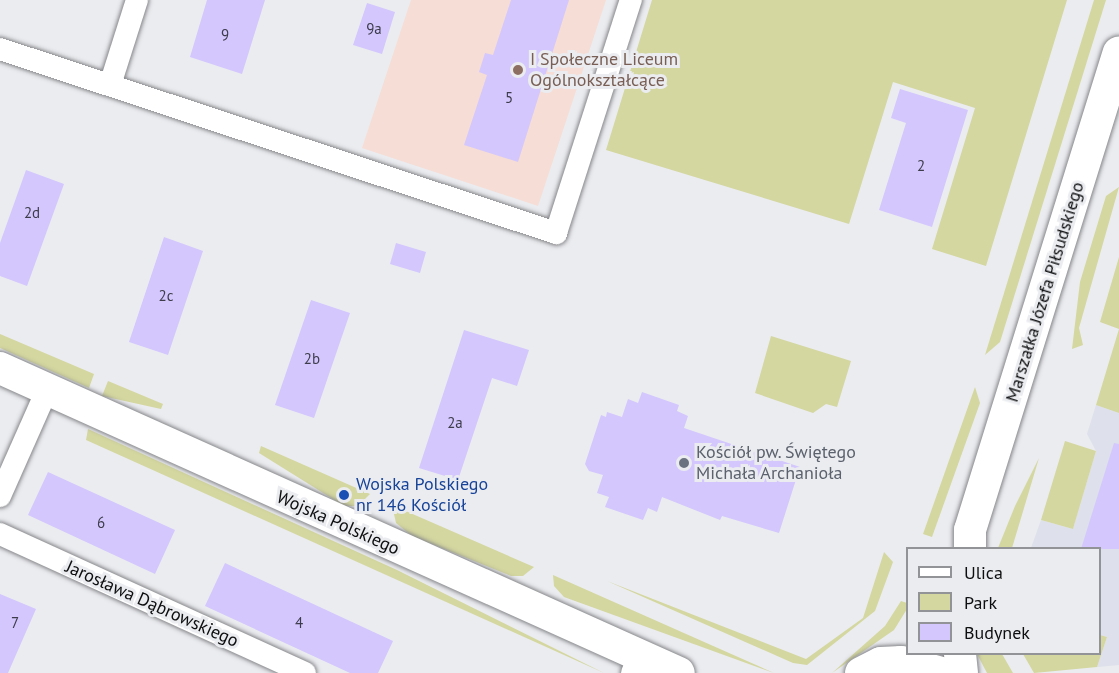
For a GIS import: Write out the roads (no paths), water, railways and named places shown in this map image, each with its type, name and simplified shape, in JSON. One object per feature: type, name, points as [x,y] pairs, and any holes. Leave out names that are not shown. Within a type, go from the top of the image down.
[{"type":"street","points":[[110,85],[137,0]]},
{"type":"street","points":[[0,49],[556,233],[631,0]]},
{"type":"street","name":"Marszałka Józefa Piłsudskiego","points":[[964,542],[1119,53]]},
{"type":"street","name":"Wojska Polskiego","points":[[0,368],[636,665],[679,673]]},
{"type":"street","points":[[0,496],[47,390]]},
{"type":"street","name":"Jarosława Dąbrowskiego","points":[[0,534],[305,673]]},
{"type":"street","points":[[871,668],[906,642]]},
{"type":"street","points":[[960,655],[962,673]]},
{"type":"street","points":[[871,668],[910,663],[942,673]]},
{"type":"place","name":"I Społeczne Liceum Ogólnokształcące","points":[[518,70]]},
{"type":"place","name":"Kościół pw. Świętego Michała Archanioła","points":[[684,463]]},
{"type":"place","name":"Wojska Polskiego nr 146 Kościół","points":[[344,495]]}]
